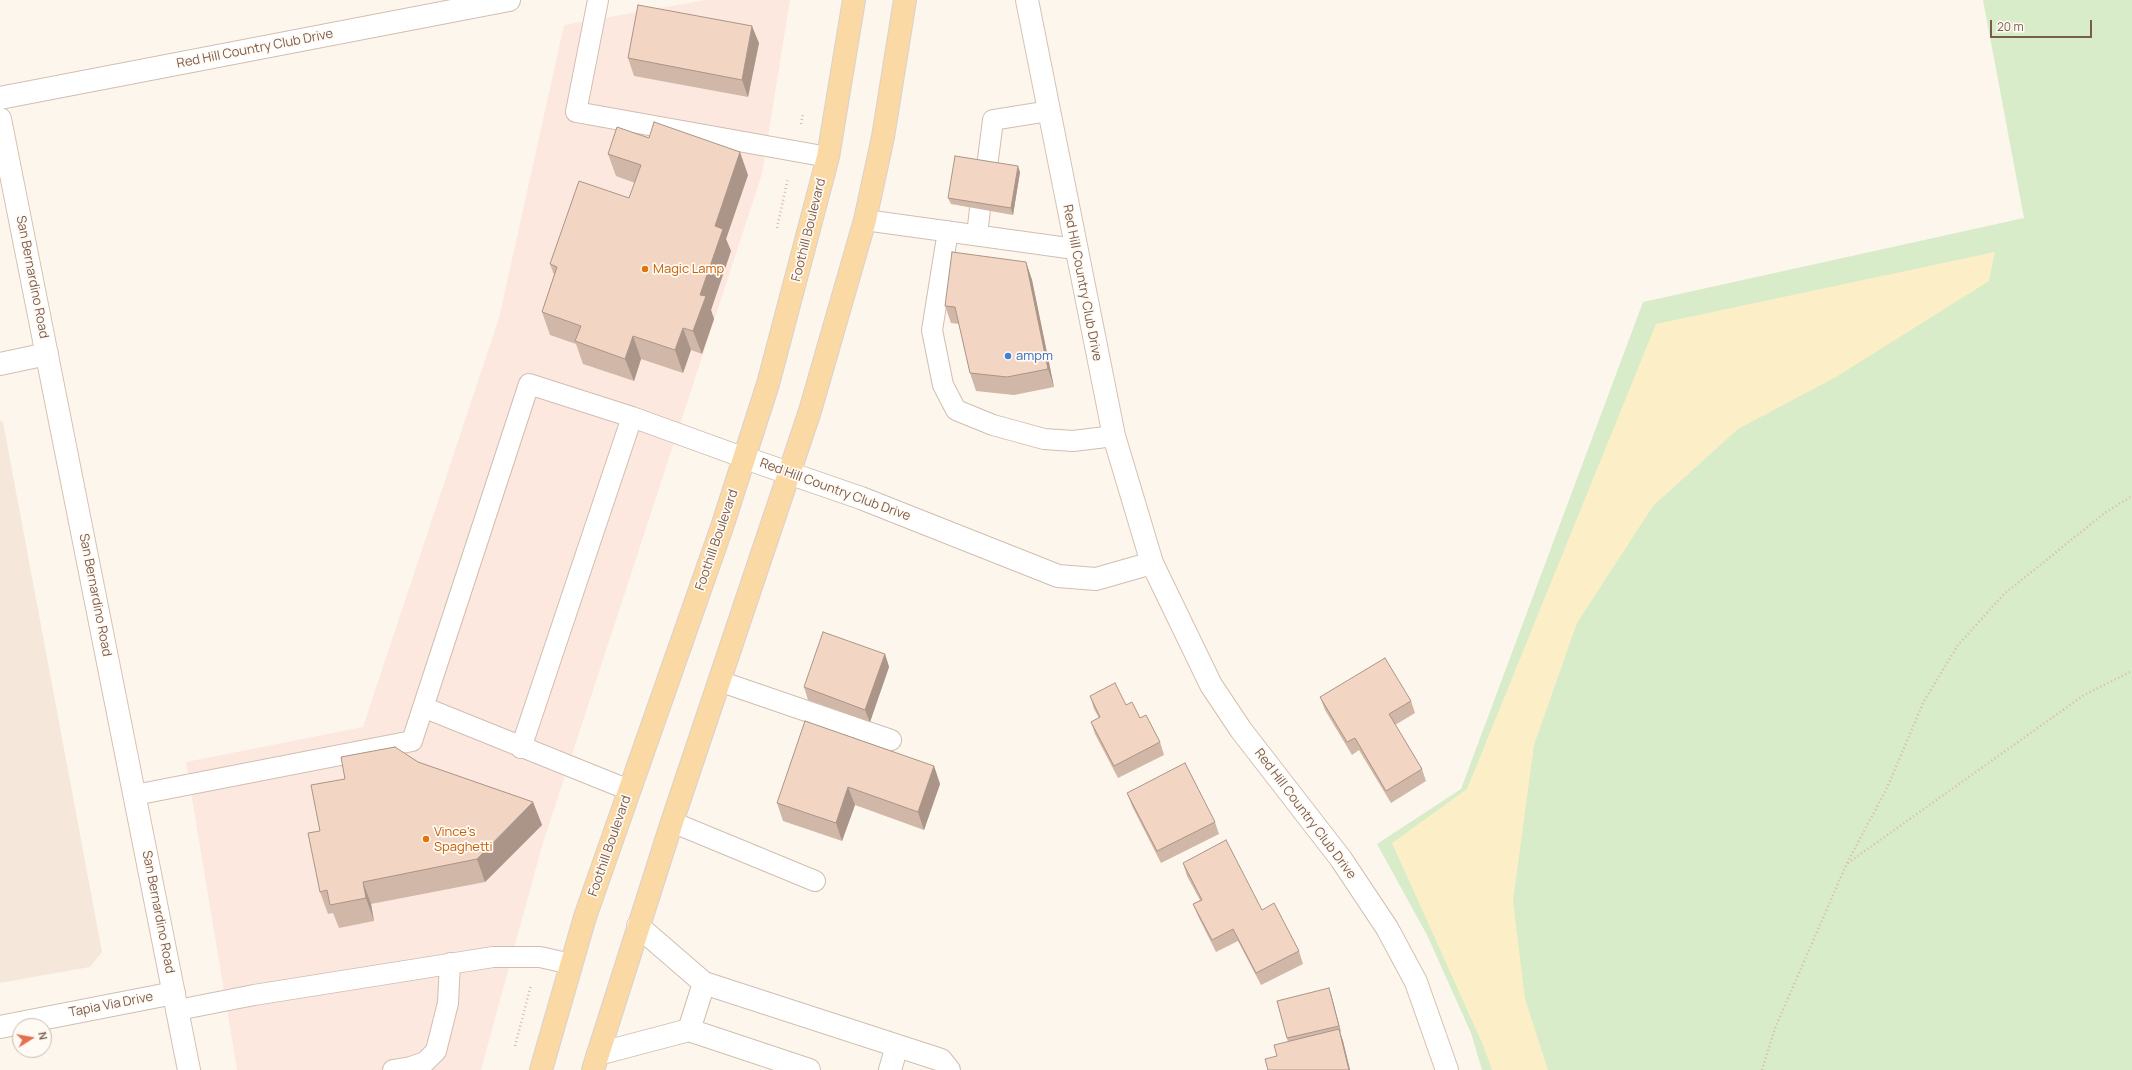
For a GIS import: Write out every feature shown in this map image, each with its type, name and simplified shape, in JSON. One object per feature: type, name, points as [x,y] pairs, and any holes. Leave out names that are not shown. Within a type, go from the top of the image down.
[{"type":"main road","name":"Foothill Boulevard","points":[[541,1070],[571,964],[629,790],[745,458],[768,384],[828,157],[854,0]]},
{"type":"main road","points":[[595,1062],[672,822],[810,411],[864,220],[883,137],[905,0]]},
{"type":"street","name":"Red Hill Country Club Drive","points":[[0,98],[509,0]]},
{"type":"street","name":"Red Hill Country Club Drive","points":[[1027,0],[1075,249],[1114,436],[1152,563],[1210,685],[1241,730],[1341,859],[1387,928],[1416,982],[1447,1070]]},
{"type":"street","name":"San Bernardino Road","points":[[1,132],[47,354],[189,1070]]},
{"type":"street","points":[[0,364],[47,354]]},
{"type":"street","name":"Red Hill Country Club Drive","points":[[745,458],[861,498],[1058,576],[1096,579],[1152,563]]},
{"type":"street","points":[[638,926],[704,983],[941,1060],[949,1070]]},
{"type":"street","points":[[688,1030],[704,983]]},
{"type":"street","name":"Tapia Via Drive","points":[[0,1027],[176,1002]]},
{"type":"street","points":[[595,1062],[688,1030],[809,1070]]},
{"type":"street","points":[[890,1070],[897,1046]]},
{"type":"lane","points":[[598,0],[576,112],[828,157]]},
{"type":"lane","points":[[987,167],[993,120],[1049,111]]},
{"type":"lane","points":[[977,235],[980,209]]},
{"type":"lane","points":[[864,220],[1075,249]]},
{"type":"lane","points":[[948,231],[932,330],[943,384],[956,410],[994,425],[1044,438],[1073,441],[1114,436]]},
{"type":"lane","points":[[135,795],[412,741],[529,384],[632,417],[745,458]]},
{"type":"lane","points":[[521,748],[632,417]]},
{"type":"lane","points":[[719,681],[891,740]]},
{"type":"lane","points":[[423,707],[521,748],[629,790]]},
{"type":"lane","points":[[672,822],[815,881]]},
{"type":"lane","points":[[176,1002],[254,996],[494,957],[540,957],[571,964]]},
{"type":"lane","points":[[393,1070],[411,1067],[425,1062],[436,1050],[448,1003],[450,963]]},
{"type":"path","points":[[776,232],[805,106]]},
{"type":"path","points":[[1762,1070],[1775,1028],[1848,863],[1886,790],[1924,701],[1958,645],[2004,594],[2106,512],[2132,496]]},
{"type":"path","points":[[1848,863],[2084,695],[2132,671]]},
{"type":"shaded area","points":[[705,0],[790,0],[762,174],[542,846],[481,1070],[237,1070],[186,762],[363,727],[499,318],[564,25]]},
{"type":"shaded area","points":[[0,421],[3,422],[102,952],[90,967],[0,983]]},
{"type":"green space","points":[[1983,0],[2132,0],[2132,1070],[1482,1070],[1471,1033],[1427,935],[1377,844],[1461,789],[1643,302],[2024,218]]},
{"type":"sand","points":[[1995,252],[1989,281],[1836,377],[1738,429],[1653,506],[1577,623],[1534,745],[1513,901],[1525,999],[1548,1070],[1492,1070],[1483,1045],[1392,843],[1467,789],[1656,324]]},
{"type":"building","points":[[638,5],[752,26],[742,80],[628,58]]},
{"type":"building","name":"Magic Lamp","points":[[654,122],[740,152],[715,226],[723,229],[700,295],[706,296],[693,331],[683,328],[675,350],[633,336],[625,359],[575,341],[581,326],[542,312],[557,267],[550,264],[579,181],[629,198],[641,165],[608,154],[617,127],[649,138]]},
{"type":"building","points":[[955,156],[1018,166],[1011,208],[948,198]]},
{"type":"building","name":"ampm","points":[[952,252],[1026,262],[1048,369],[1007,377],[970,373],[955,307],[945,306]]},
{"type":"building","points":[[823,632],[885,654],[865,710],[804,687]]},
{"type":"building","points":[[1385,658],[1411,701],[1389,714],[1422,769],[1386,791],[1355,738],[1347,742],[1320,697]]},
{"type":"building","points":[[1115,683],[1126,705],[1132,702],[1140,718],[1146,715],[1160,742],[1114,766],[1091,722],[1100,717],[1090,696]]},
{"type":"building","points":[[805,721],[934,766],[918,812],[848,787],[836,823],[777,803]]},
{"type":"building","name":"Vince's Spaghetti","points":[[395,747],[418,762],[533,802],[477,859],[363,882],[366,898],[330,905],[327,890],[320,892],[308,833],[320,831],[311,785],[345,779],[341,757]]},
{"type":"building","points":[[1185,763],[1215,822],[1157,851],[1127,793]]},
{"type":"building","points":[[1226,840],[1262,910],[1274,903],[1299,951],[1256,973],[1233,929],[1212,940],[1193,904],[1202,900],[1183,863]]},
{"type":"building","points":[[1329,988],[1339,1026],[1287,1038],[1277,1001]]},
{"type":"building","points":[[1339,1029],[1349,1070],[1268,1070],[1265,1059],[1277,1056],[1274,1045]]},
{"type":"place","name":"Magic Lamp","points":[[645,269]]},
{"type":"place","name":"ampm","points":[[1008,356]]},
{"type":"place","name":"Vince's Spaghetti","points":[[426,839]]}]
